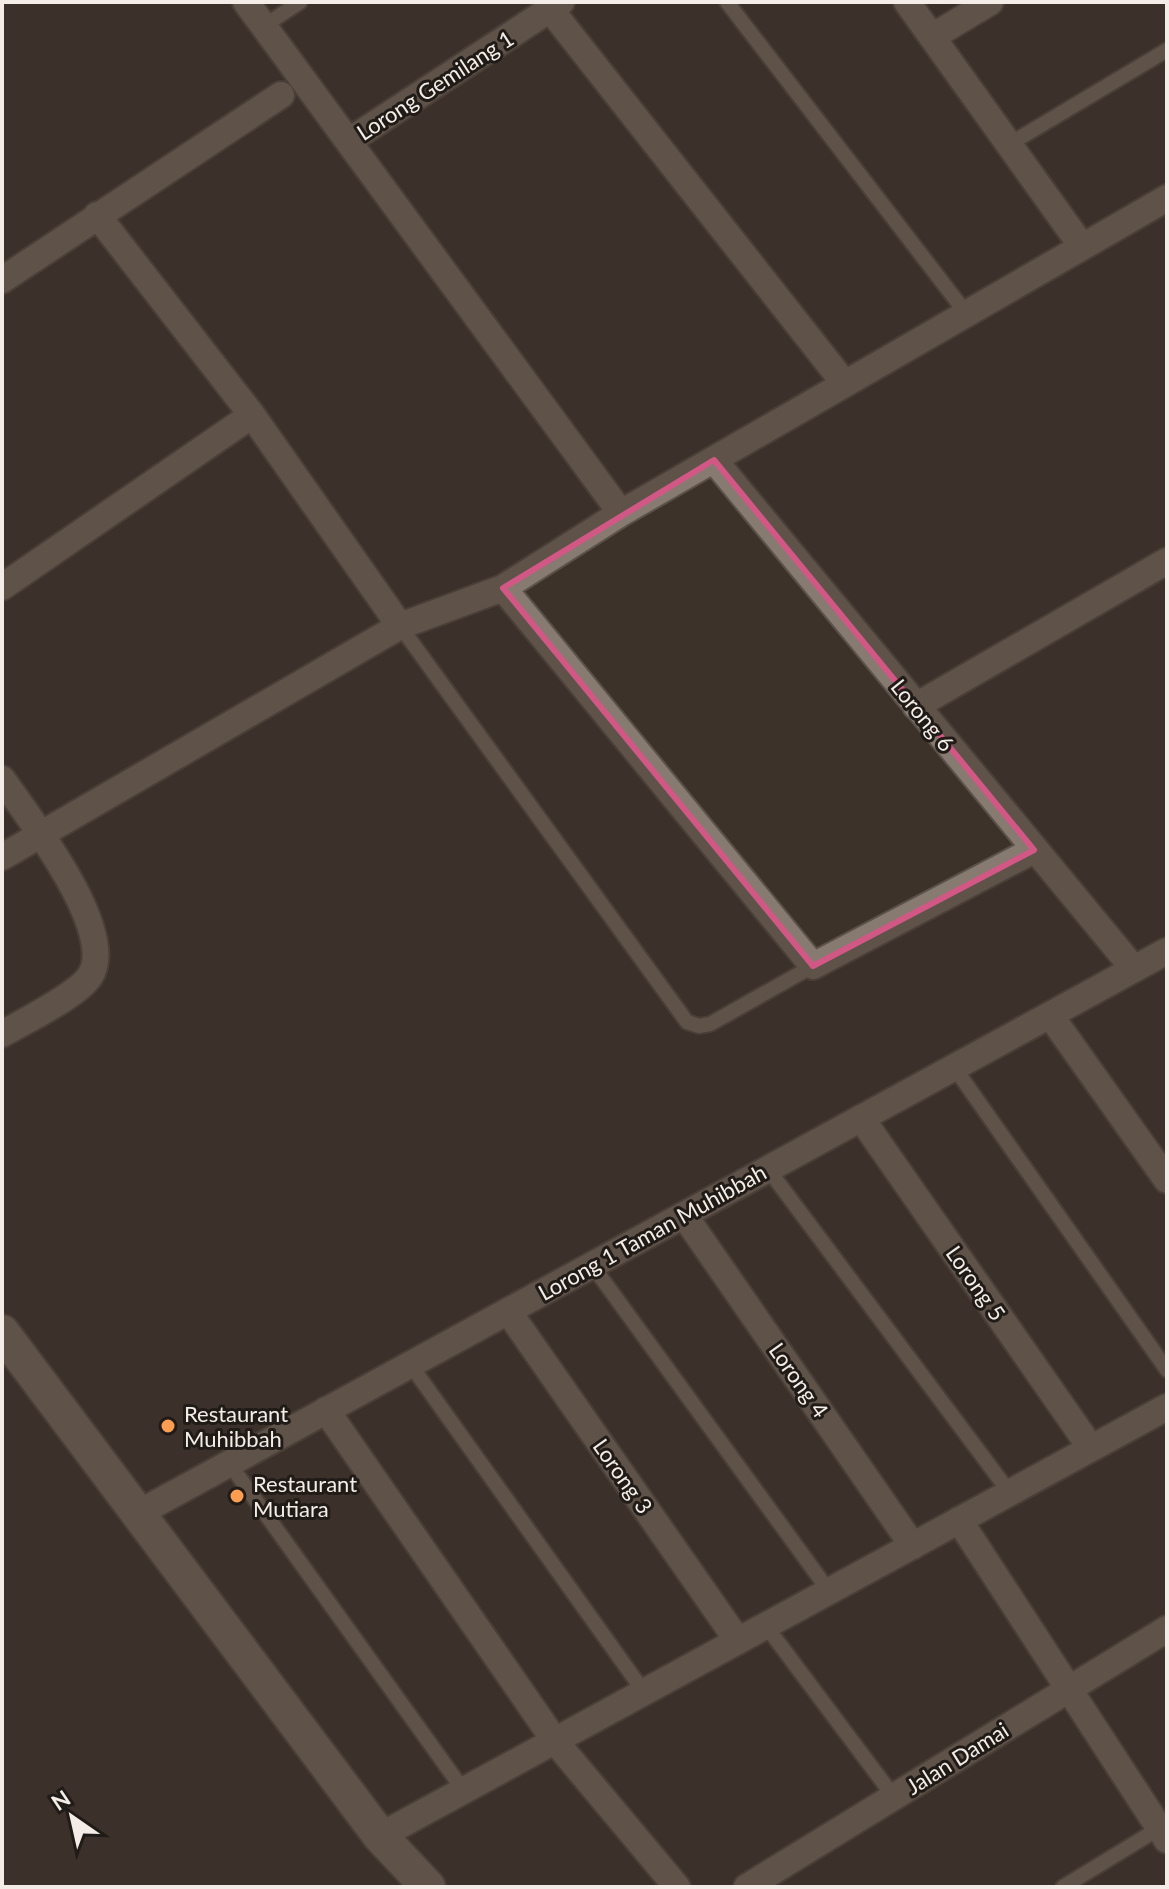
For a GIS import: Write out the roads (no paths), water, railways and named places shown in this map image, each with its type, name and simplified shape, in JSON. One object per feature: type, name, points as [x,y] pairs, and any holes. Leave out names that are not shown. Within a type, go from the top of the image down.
[{"type":"street","points":[[246,2],[621,513]]},
{"type":"street","points":[[907,2],[1081,245]]},
{"type":"street","points":[[932,37],[990,2]]},
{"type":"street","points":[[555,5],[845,384]]},
{"type":"street","name":"Lorong Gemilang 1","points":[[349,141],[555,5]]},
{"type":"street","points":[[2,280],[281,95]]},
{"type":"street","points":[[2,857],[400,626],[503,588],[621,513],[1167,198]]},
{"type":"street","points":[[97,215],[252,415],[400,626]]},
{"type":"street","points":[[2,587],[252,415]]},
{"type":"street","name":"Lorong 6","points":[[714,460],[1134,969]]},
{"type":"street","points":[[916,706],[1167,561]]},
{"type":"street","points":[[503,588],[813,966],[1034,850]]},
{"type":"street","points":[[2,779],[67,872],[88,919],[95,955],[90,976],[59,1001],[2,1034]]},
{"type":"street","name":"Lorong 1 Taman Muhibbah","points":[[137,1514],[1167,951]]},
{"type":"street","points":[[1050,1015],[1167,1180]]},
{"type":"street","name":"Lorong 5","points":[[861,1118],[1091,1448]]},
{"type":"street","name":"Lorong 4","points":[[684,1215],[913,1546]]},
{"type":"street","name":"Lorong 3","points":[[508,1311],[738,1641]]},
{"type":"street","points":[[2,1332],[380,1836],[428,1887]]},
{"type":"street","points":[[326,1410],[555,1741],[677,1887]]},
{"type":"street","points":[[380,1836],[1091,1448],[1165,1412]]},
{"type":"street","points":[[959,1520],[1068,1690],[1164,1831]]},
{"type":"street","name":"Jalan Damai","points":[[747,1887],[1167,1629]]},
{"type":"lane","points":[[264,26],[300,2]]},
{"type":"lane","points":[[727,2],[966,313]]},
{"type":"lane","points":[[1008,145],[1167,50]]},
{"type":"lane","points":[[400,626],[687,1022],[699,1026],[710,1024],[813,966]]},
{"type":"lane","points":[[954,1067],[1167,1370]]},
{"type":"lane","points":[[768,1169],[1010,1493]]},
{"type":"lane","points":[[592,1265],[829,1591]]},
{"type":"lane","points":[[410,1364],[644,1692]]},
{"type":"lane","points":[[229,1463],[464,1791]]},
{"type":"lane","points":[[766,1626],[894,1797]]},
{"type":"lane","points":[[1063,1887],[1164,1831]]},
{"type":"place","name":"Restaurant Muhibbah","points":[[168,1426]]},
{"type":"place","name":"Restaurant Mutiara","points":[[237,1496]]}]
